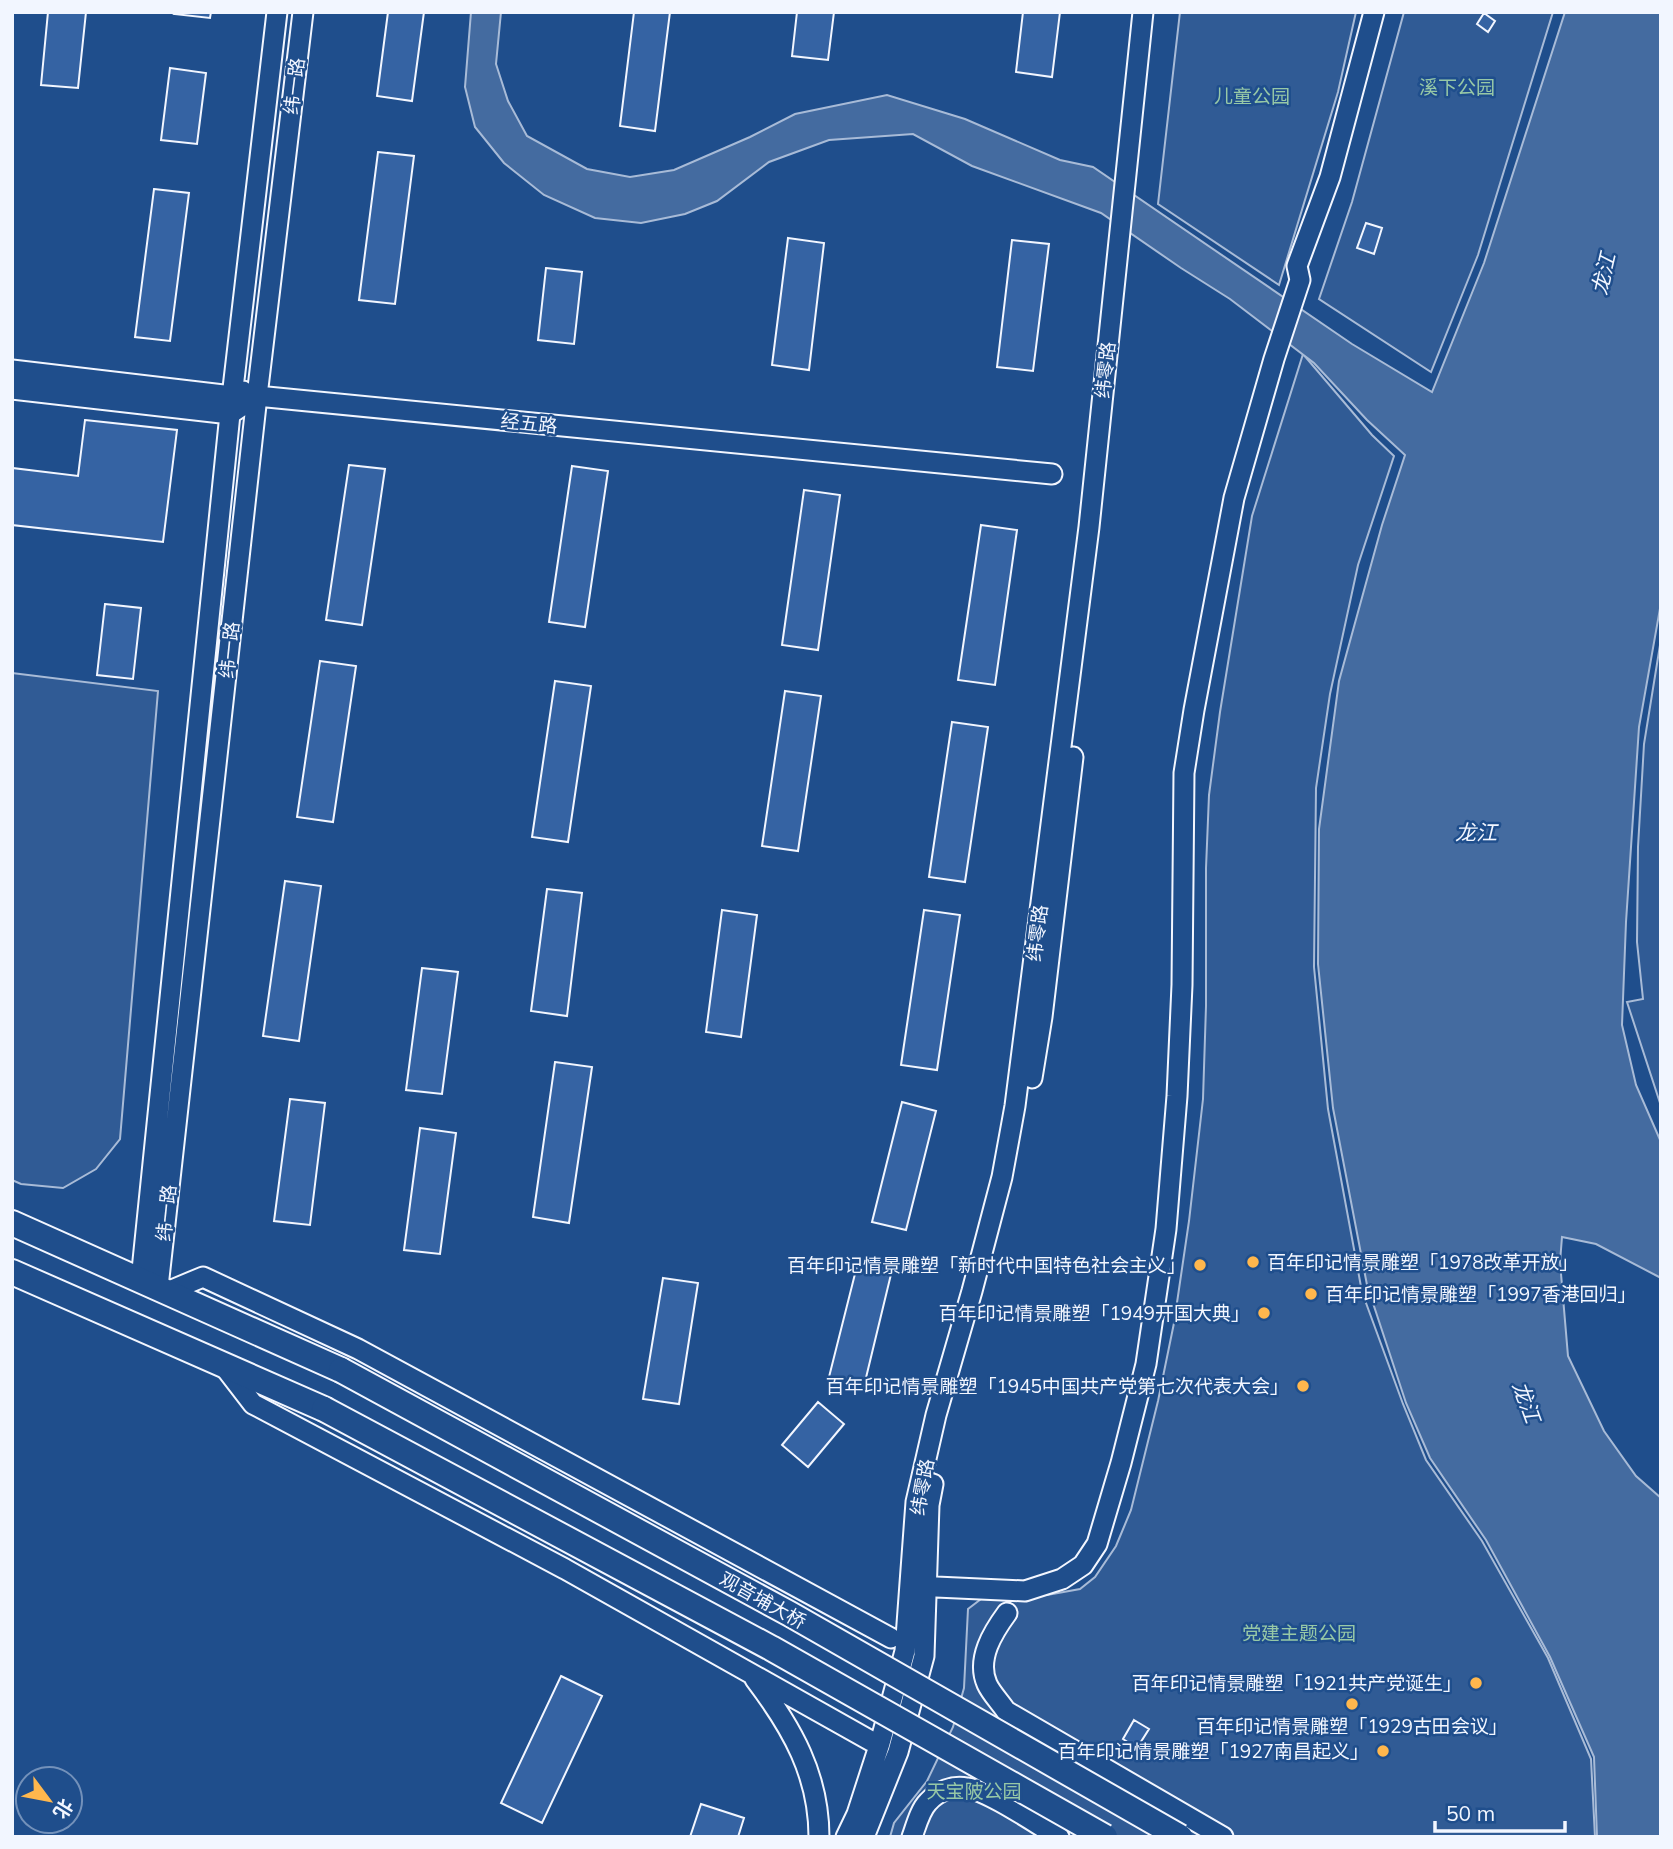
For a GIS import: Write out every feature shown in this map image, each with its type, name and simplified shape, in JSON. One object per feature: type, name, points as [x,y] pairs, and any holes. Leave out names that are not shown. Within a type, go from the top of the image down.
[{"type":"main road","name":"观音埔大桥","points":[[12,1223],[341,1370],[790,1614],[1181,1837]]},
{"type":"main road","name":"观音埔大桥","points":[[12,1272],[324,1409],[783,1655],[1105,1837]]},
{"type":"street","name":"纬一路","points":[[155,1286],[231,405],[277,12]]},
{"type":"street","name":"纬一路","points":[[155,1286],[303,12]]},
{"type":"street","name":"纬零路","points":[[846,1837],[857,1814],[880,1743],[905,1651],[916,1502],[936,1415],[1002,1177],[1016,1105],[1089,527],[1143,12]]},
{"type":"street","name":"纬零路","points":[[864,1837],[898,1752],[924,1656],[929,1505],[945,1420],[1012,1179],[1042,1017],[1101,528],[1155,12]]},
{"type":"street","points":[[936,1587],[1025,1591],[1062,1579],[1083,1565],[1097,1544],[1121,1463],[1146,1364],[1166,1229],[1177,1096],[1182,985],[1184,773],[1194,710],[1234,498],[1300,280],[1297,266],[1330,177],[1374,12]]},
{"type":"street","points":[[12,370],[231,405]]},
{"type":"street","points":[[12,389],[231,405],[258,390]]},
{"type":"street","name":"经五路","points":[[258,390],[1051,468]]},
{"type":"street","points":[[155,1286],[203,1277],[358,1349],[891,1638]]},
{"type":"street","points":[[223,1364],[253,1405],[565,1569],[870,1741]]},
{"type":"street","points":[[1007,1613],[992,1634],[983,1665],[987,1684],[1006,1711],[1223,1837]]},
{"type":"street","points":[[751,1673],[778,1709],[798,1745],[811,1778],[819,1820],[819,1837]]},
{"type":"street","points":[[912,1837],[926,1803],[940,1792],[955,1787],[969,1788],[985,1794],[1059,1837]]},
{"type":"shaded area","name":"儿童公园","points":[[1180,12],[1356,12],[1338,92],[1279,285],[1158,204]]},
{"type":"shaded area","name":"溪下公园","points":[[1404,12],[1553,12],[1478,255],[1431,372],[1319,299],[1352,202]]},
{"type":"shaded area","name":"党建主题公园","points":[[1303,354],[1372,435],[1394,456],[1358,565],[1330,694],[1316,788],[1314,967],[1328,1109],[1362,1292],[1426,1460],[1482,1541],[1548,1658],[1591,1759],[1595,1837],[890,1837],[894,1823],[927,1781],[953,1727],[964,1688],[968,1609],[985,1596],[1047,1595],[1080,1589],[1095,1577],[1116,1546],[1131,1510],[1174,1323],[1203,1099],[1209,795],[1220,712],[1252,516]]},
{"type":"shaded area","points":[[1661,639],[1661,1106],[1627,1002],[1643,999],[1637,942],[1638,847],[1644,744]]},
{"type":"shaded area","points":[[12,673],[158,691],[120,1139],[96,1169],[63,1188],[21,1184],[12,1180]]},
{"type":"water","name":"龙江","points":[[471,12],[501,12],[496,64],[508,101],[527,136],[587,169],[630,177],[674,170],[795,114],[887,95],[965,119],[1060,160],[1093,167],[1352,344],[1432,392],[1484,263],[1565,12],[1661,12],[1661,603],[1639,727],[1622,1025],[1636,1085],[1661,1142],[1661,1278],[1596,1244],[1562,1237],[1560,1262],[1568,1356],[1604,1431],[1636,1476],[1661,1498],[1661,1837],[1597,1837],[1594,1757],[1550,1657],[1486,1540],[1430,1458],[1406,1403],[1367,1285],[1333,1108],[1318,964],[1319,829],[1339,681],[1382,525],[1405,455],[1367,420],[1314,363],[1230,299],[1101,213],[972,166],[913,134],[829,140],[769,162],[717,201],[685,214],[641,223],[595,218],[544,195],[504,163],[475,127],[465,87]]},
{"type":"building","points":[[48,12],[86,12],[78,88],[41,85]]},
{"type":"building","points":[[211,12],[210,18],[174,14]]},
{"type":"building","points":[[388,12],[424,12],[412,101],[377,96]]},
{"type":"building","points":[[634,12],[670,12],[655,131],[620,126]]},
{"type":"building","points":[[797,12],[834,12],[828,60],[792,56]]},
{"type":"building","points":[[1023,12],[1060,12],[1052,77],[1016,72]]},
{"type":"building","points":[[1484,13],[1495,21],[1488,32],[1477,24]]},
{"type":"building","points":[[170,68],[206,73],[197,144],[161,140]]},
{"type":"building","points":[[378,152],[414,156],[395,304],[359,300]]},
{"type":"building","points":[[154,189],[189,193],[170,341],[135,337]]},
{"type":"building","points":[[1366,223],[1382,228],[1374,254],[1357,248]]},
{"type":"building","points":[[788,238],[824,243],[809,370],[772,365]]},
{"type":"building","points":[[1012,240],[1049,244],[1033,371],[997,367]]},
{"type":"building","points":[[546,268],[582,272],[574,344],[538,340]]},
{"type":"building","points":[[85,420],[177,430],[163,542],[12,525],[12,468],[78,476]]},
{"type":"building","points":[[349,465],[385,469],[362,625],[326,620]]},
{"type":"building","points":[[572,466],[608,471],[585,627],[549,622]]},
{"type":"building","points":[[804,490],[840,495],[818,650],[782,645]]},
{"type":"building","points":[[981,525],[1017,530],[995,685],[958,680]]},
{"type":"building","points":[[105,604],[141,608],[133,679],[97,675]]},
{"type":"building","points":[[320,661],[356,666],[333,822],[297,817]]},
{"type":"building","points":[[555,681],[591,686],[568,842],[532,837]]},
{"type":"building","points":[[785,691],[821,696],[798,851],[762,846]]},
{"type":"building","points":[[952,722],[988,727],[965,882],[929,877]]},
{"type":"building","points":[[285,881],[321,886],[299,1041],[263,1036]]},
{"type":"building","points":[[547,889],[582,893],[567,1016],[531,1011]]},
{"type":"building","points":[[722,910],[757,915],[741,1037],[706,1032]]},
{"type":"building","points":[[924,910],[960,915],[937,1070],[901,1065]]},
{"type":"building","points":[[422,968],[458,972],[442,1094],[406,1090]]},
{"type":"building","points":[[555,1062],[592,1067],[569,1223],[533,1217]]},
{"type":"building","points":[[290,1099],[325,1103],[310,1225],[274,1221]]},
{"type":"building","points":[[902,1102],[936,1111],[906,1230],[872,1222]]},
{"type":"building","points":[[420,1128],[456,1133],[440,1254],[404,1250]]},
{"type":"building","points":[[859,1258],[893,1266],[864,1386],[829,1377]]},
{"type":"building","points":[[663,1278],[698,1283],[679,1404],[643,1399]]},
{"type":"building","points":[[818,1402],[844,1424],[808,1467],[782,1445]]},
{"type":"building","points":[[561,1676],[602,1696],[542,1823],[501,1803]]},
{"type":"building","points":[[1134,1720],[1149,1729],[1137,1748],[1123,1739]]},
{"type":"building","points":[[701,1804],[744,1818],[738,1837],[690,1837]]},
{"type":"place","name":"百年印记情景雕塑「1978改革开放」","points":[[1253,1262]]},
{"type":"place","name":"百年印记情景雕塑「新时代中国特色社会主义」","points":[[1200,1265]]},
{"type":"place","name":"百年印记情景雕塑「1997香港回归」","points":[[1311,1294]]},
{"type":"place","name":"百年印记情景雕塑「1949开国大典」","points":[[1264,1313]]},
{"type":"place","name":"百年印记情景雕塑「1945中国共产党第七次代表大会」","points":[[1303,1386]]},
{"type":"place","name":"百年印记情景雕塑「1921共产党诞生」","points":[[1476,1683]]},
{"type":"place","name":"百年印记情景雕塑「1929古田会议」","points":[[1352,1704]]},
{"type":"place","name":"百年印记情景雕塑「1927南昌起义」","points":[[1383,1751]]},
{"type":"park label","name":"天宝陂公园","points":[[974,1791]]}]
